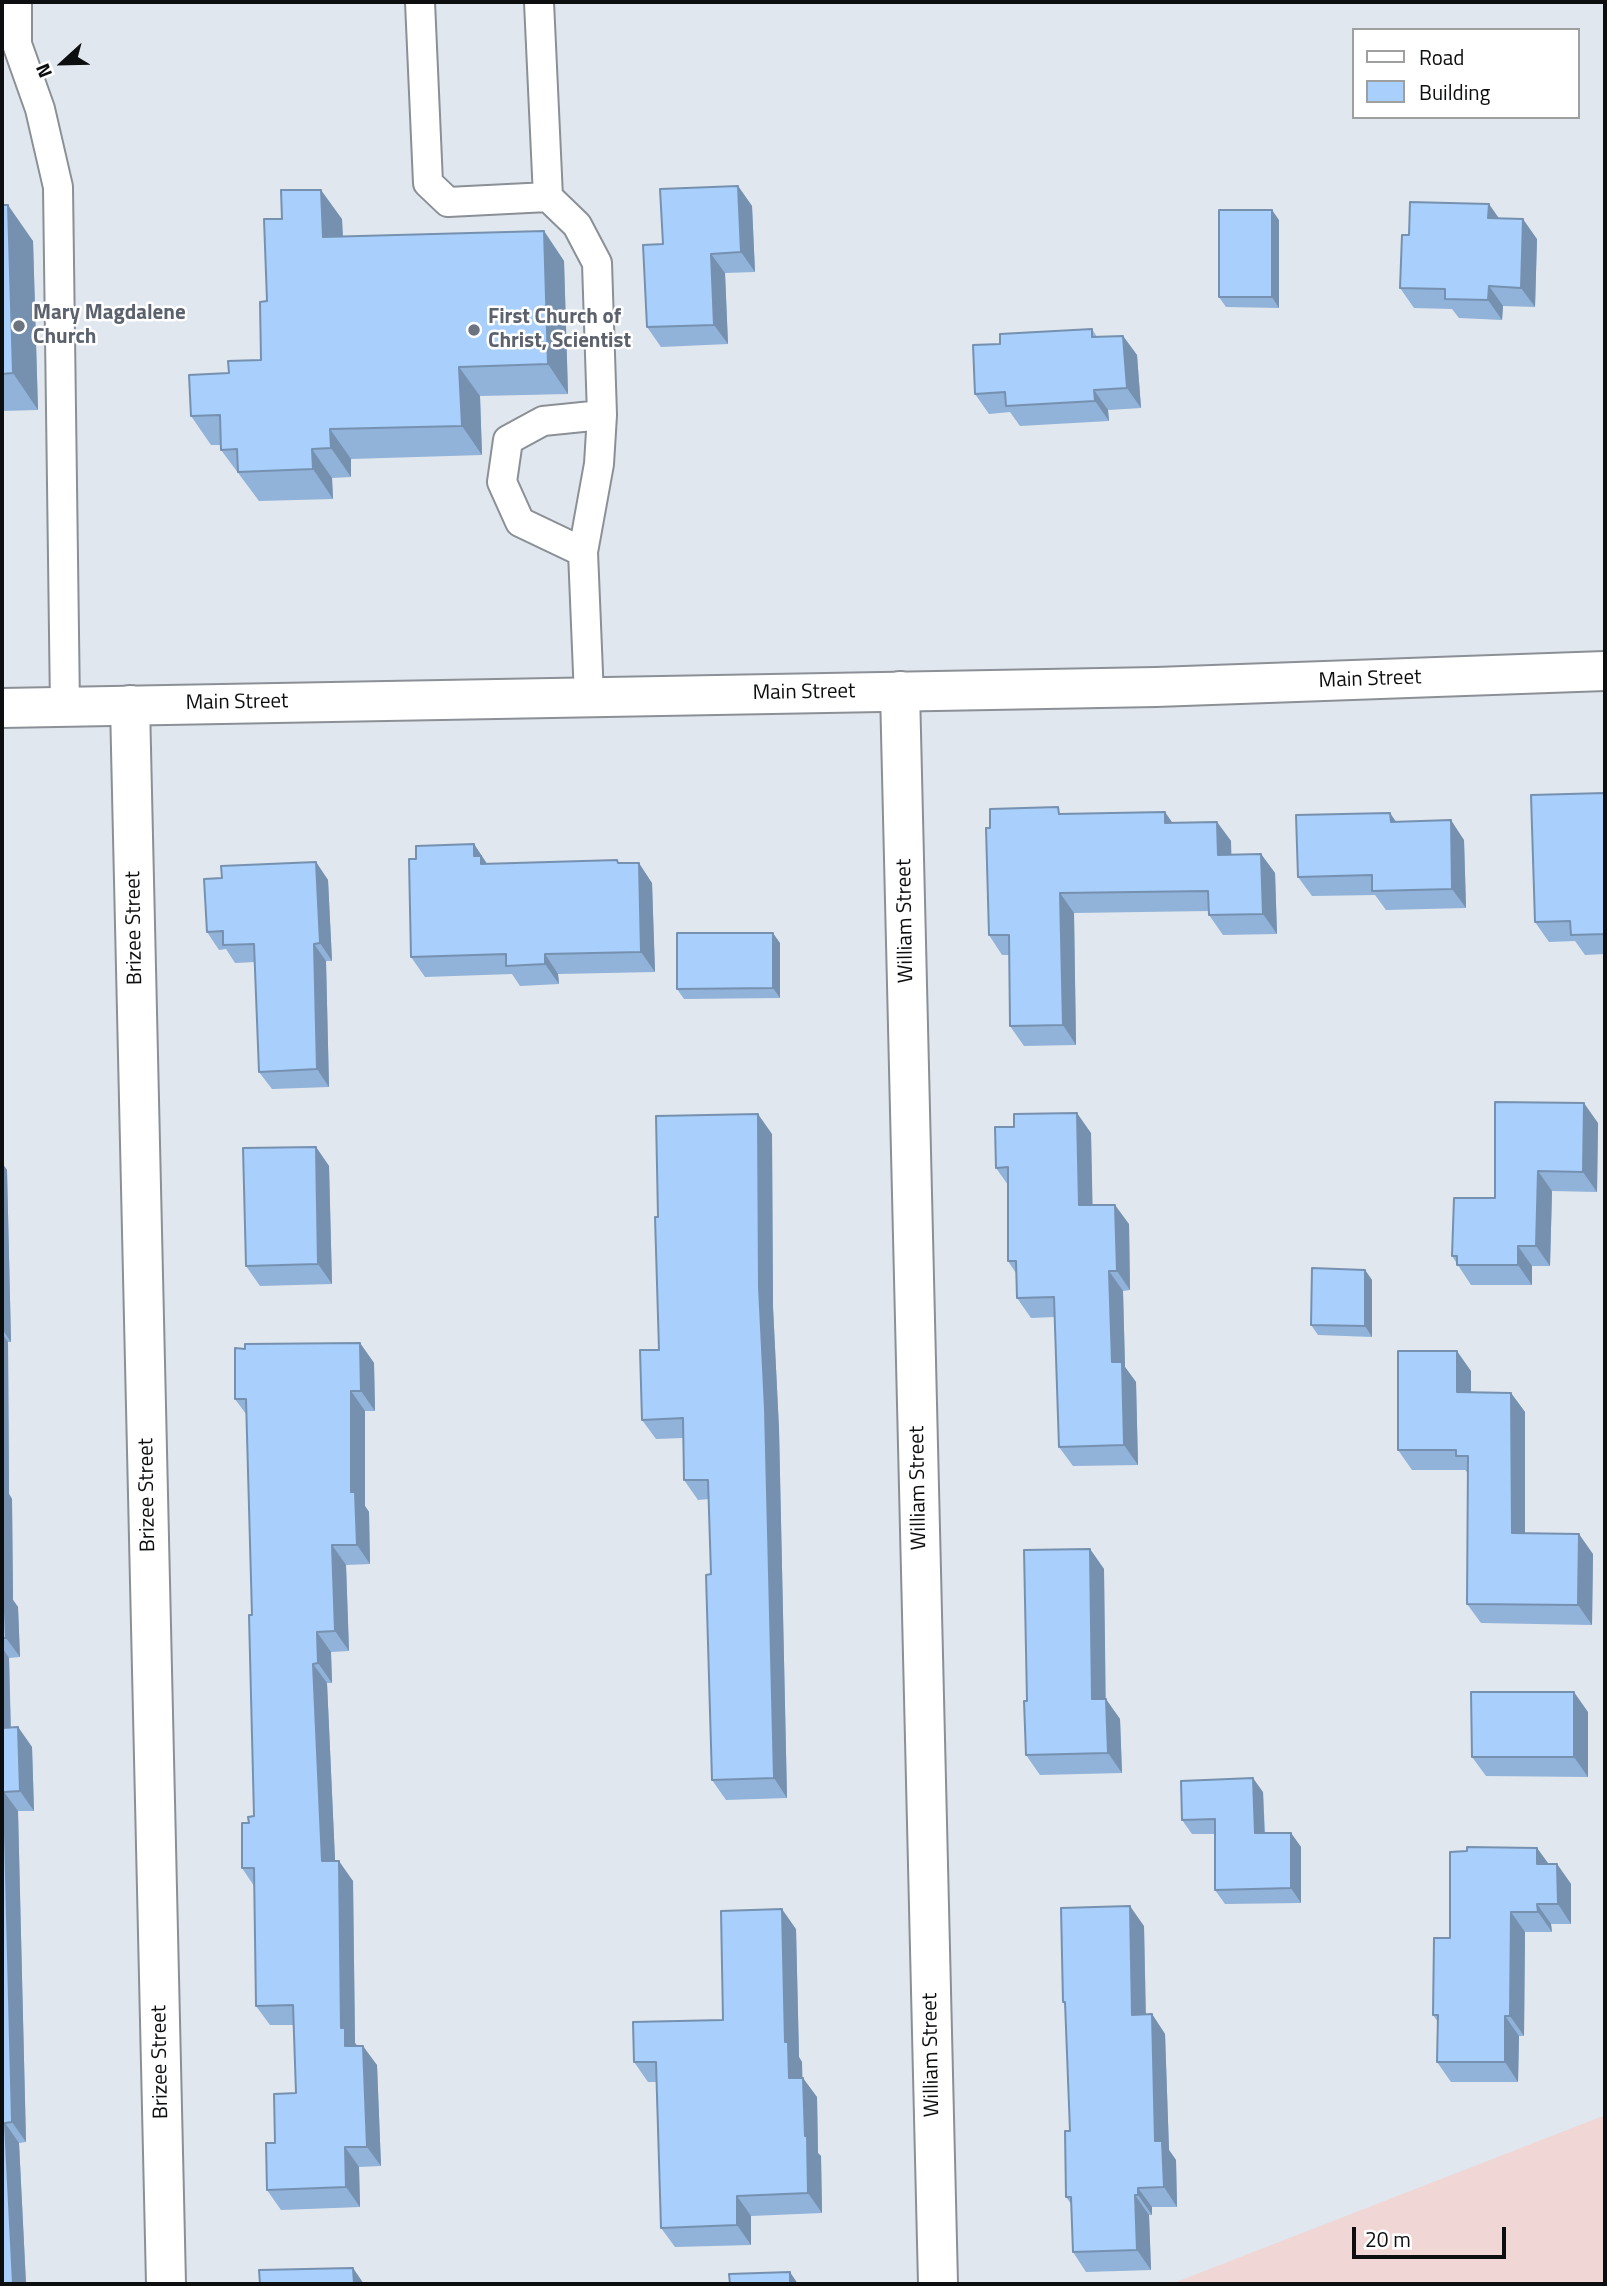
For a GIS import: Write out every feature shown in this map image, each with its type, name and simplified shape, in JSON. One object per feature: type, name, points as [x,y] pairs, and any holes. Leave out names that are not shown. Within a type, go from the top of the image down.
[{"type":"street","name":"Main Street","points":[[2,708],[1156,687],[1605,671]]},
{"type":"street","name":"William Street","points":[[900,691],[938,2284]]},
{"type":"street","name":"Brizee Street","points":[[130,705],[166,2284]]},
{"type":"lane","points":[[17,2],[9,40],[40,109],[58,187],[65,707]]},
{"type":"lane","points":[[420,2],[428,184],[448,202],[548,197]]},
{"type":"lane","points":[[539,2],[548,197],[578,225],[597,263],[602,415],[599,464],[583,552],[589,697]]},
{"type":"lane","points":[[583,552],[520,522],[502,482],[508,440],[543,421],[602,415]]},
{"type":"shaded area","points":[[1605,2115],[1605,2284],[1171,2284],[1603,2116]]},
{"type":"building","points":[[738,186],[741,252],[711,254],[714,325],[647,327],[643,245],[663,244],[660,189]]},
{"type":"building","points":[[281,190],[321,190],[323,237],[544,231],[548,364],[459,367],[462,426],[330,429],[331,448],[312,449],[313,469],[238,472],[237,449],[221,450],[220,415],[191,416],[189,375],[229,373],[228,361],[261,360],[260,302],[267,301],[264,219],[282,219]]},
{"type":"building","points":[[1410,202],[1489,204],[1488,218],[1523,219],[1521,288],[1489,286],[1488,300],[1445,299],[1445,289],[1400,288],[1402,235],[1409,235]]},
{"type":"building","points":[[2,205],[8,205],[13,373],[2,374]]},
{"type":"building","points":[[1219,210],[1272,210],[1272,297],[1219,297]]},
{"type":"building","points":[[1092,329],[1092,337],[1123,336],[1127,388],[1094,390],[1095,401],[1006,406],[1005,392],[975,394],[973,345],[1000,344],[1000,334]]},
{"type":"building","points":[[1605,793],[1605,934],[1571,935],[1570,921],[1535,922],[1531,795]]},
{"type":"building","points":[[1058,807],[1059,814],[1165,812],[1165,823],[1217,822],[1218,855],[1261,854],[1263,914],[1209,915],[1208,891],[1060,893],[1063,1025],[1010,1026],[1009,935],[989,935],[986,828],[990,828],[990,809]]},
{"type":"building","points":[[1390,813],[1391,822],[1451,820],[1452,889],[1372,891],[1372,875],[1298,877],[1296,815]]},
{"type":"building","points":[[474,844],[474,856],[481,856],[481,864],[617,860],[618,863],[639,863],[641,952],[545,954],[545,964],[506,966],[506,954],[411,957],[409,859],[416,859],[416,846]]},
{"type":"building","points":[[316,862],[320,943],[314,944],[317,1069],[259,1072],[254,944],[223,945],[223,931],[207,932],[204,879],[222,878],[221,866]]},
{"type":"building","points":[[677,933],[773,933],[773,988],[677,989]]},
{"type":"building","points":[[1495,1102],[1584,1103],[1583,1172],[1538,1171],[1536,1246],[1518,1246],[1518,1265],[1457,1265],[1457,1256],[1452,1256],[1454,1198],[1495,1198]]},
{"type":"building","points":[[1077,1113],[1079,1205],[1115,1205],[1117,1271],[1109,1271],[1112,1362],[1122,1362],[1124,1445],[1059,1447],[1054,1297],[1017,1298],[1016,1261],[1008,1261],[1008,1167],[996,1168],[995,1127],[1014,1127],[1014,1114]]},
{"type":"building","points":[[758,1114],[759,1287],[765,1409],[774,1778],[712,1780],[706,1575],[711,1574],[708,1480],[684,1480],[683,1418],[642,1420],[640,1350],[659,1350],[655,1217],[658,1217],[656,1116]]},
{"type":"building","points":[[316,1147],[318,1264],[246,1266],[243,1148]]},
{"type":"building","points":[[1312,1268],[1365,1270],[1365,1326],[1311,1325]]},
{"type":"building","points":[[360,1343],[361,1391],[351,1391],[351,1492],[355,1492],[357,1545],[332,1545],[335,1631],[317,1632],[318,1663],[313,1664],[322,1861],[339,1861],[341,2028],[345,2028],[345,2046],[363,2046],[367,2147],[345,2147],[346,2187],[267,2190],[266,2143],[275,2143],[274,2094],[296,2093],[293,2005],[256,2006],[254,1868],[242,1868],[242,1823],[249,1823],[248,1817],[254,1816],[249,1615],[252,1615],[246,1399],[235,1399],[235,1348],[245,1349],[245,1344]]},
{"type":"building","points":[[1398,1351],[1457,1351],[1457,1392],[1511,1393],[1512,1533],[1579,1534],[1578,1605],[1467,1604],[1468,1456],[1456,1456],[1456,1450],[1398,1450]]},
{"type":"building","points":[[1090,1549],[1092,1699],[1106,1699],[1108,1753],[1026,1755],[1024,1550]]},
{"type":"building","points":[[4,1587],[6,1638],[2,1638]]},
{"type":"building","points":[[1471,1692],[1574,1692],[1574,1757],[1472,1757]]},
{"type":"building","points":[[18,1727],[20,1791],[4,1792],[12,2122],[5,2123],[13,2284],[2,2284],[2,1728]]},
{"type":"building","points":[[1253,1778],[1255,1833],[1291,1833],[1291,1888],[1215,1890],[1215,1819],[1182,1820],[1181,1781]]},
{"type":"building","points":[[1467,1847],[1537,1848],[1537,1864],[1557,1864],[1558,1904],[1537,1904],[1538,1912],[1511,1912],[1510,2016],[1505,2016],[1505,2062],[1437,2062],[1438,2015],[1433,2015],[1434,1938],[1450,1938],[1450,1852],[1467,1851]]},
{"type":"building","points":[[1130,1906],[1132,2015],[1152,2014],[1155,2141],[1162,2141],[1164,2187],[1138,2188],[1138,2195],[1135,2195],[1137,2250],[1073,2252],[1071,2197],[1066,2197],[1065,2131],[1070,2131],[1061,1908]]},
{"type":"building","points":[[782,1909],[785,2042],[788,2042],[789,2078],[803,2078],[808,2193],[737,2196],[737,2225],[661,2228],[656,2062],[634,2062],[633,2022],[723,2020],[721,1911]]},
{"type":"building","points":[[353,2268],[354,2284],[260,2284],[259,2270]]},
{"type":"building","points":[[790,2272],[790,2284],[730,2284],[729,2274]]},
{"type":"place","name":"Mary Magdalene Church","points":[[19,326]]},
{"type":"place","name":"First Church of Christ, Scientist","points":[[474,330]]}]
